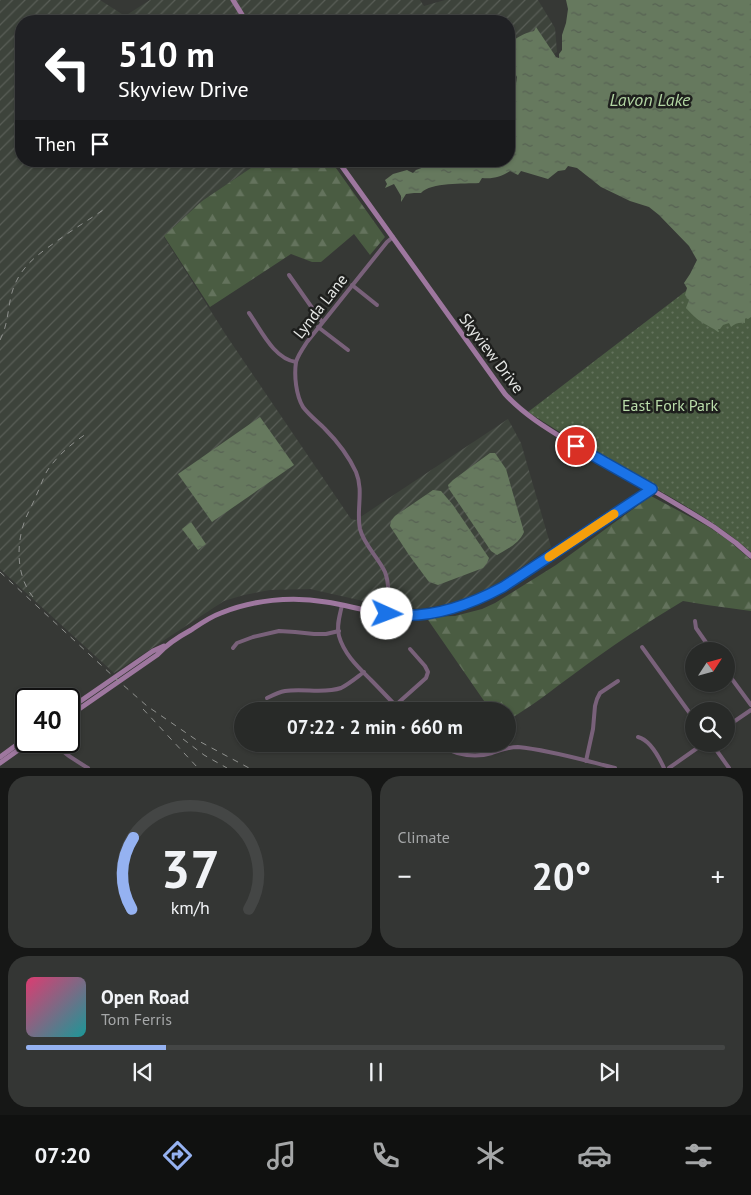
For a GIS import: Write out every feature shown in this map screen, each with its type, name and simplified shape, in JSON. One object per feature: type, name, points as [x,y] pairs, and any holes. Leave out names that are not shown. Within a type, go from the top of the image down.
[{"type":"street","points":[[233,0],[242,15]]},
{"type":"street","name":"Skyview Drive","points":[[342,167],[512,403],[548,429],[714,527],[736,542],[751,556]]},
{"type":"street","name":"Lynda Lane","points":[[387,614],[388,589],[386,575],[360,532],[358,519],[361,495],[359,479],[335,440],[302,406],[297,391],[296,362],[304,346],[318,327],[392,237]]},
{"type":"street","points":[[289,275],[322,322]]},
{"type":"street","points":[[352,285],[377,305]]},
{"type":"street","points":[[249,313],[278,354],[296,362]]},
{"type":"street","points":[[318,327],[348,350]]},
{"type":"street","points":[[80,702],[157,655],[167,645],[216,615],[248,604],[308,599],[387,614],[406,615],[441,611],[484,598],[652,489]]},
{"type":"street","points":[[342,605],[338,631],[345,651],[391,702]]},
{"type":"street","points":[[695,621],[696,628],[706,642]]},
{"type":"street","points":[[233,648],[237,643],[278,631],[326,634],[338,631]]},
{"type":"street","points":[[642,648],[685,707]]},
{"type":"street","points":[[399,702],[426,678],[428,672],[410,650]]},
{"type":"street","points":[[267,698],[287,690],[340,688],[352,682],[364,672]]},
{"type":"street","points":[[80,707],[116,679]]},
{"type":"street","points":[[586,761],[597,699],[600,693],[618,681]]},
{"type":"street","points":[[735,683],[751,705]]},
{"type":"street","points":[[735,721],[751,710]]},
{"type":"street","points":[[638,737],[643,739],[655,752],[664,768]]},
{"type":"street","points":[[0,757],[15,746]]},
{"type":"street","points":[[516,747],[542,750],[615,768]]},
{"type":"street","points":[[0,762],[15,752]]},
{"type":"street","points":[[454,752],[470,756],[482,756],[497,752]]},
{"type":"street","points":[[669,768],[692,752]]},
{"type":"street","points":[[718,752],[729,768]]},
{"type":"street","points":[[66,753],[88,768]]},
{"type":"shaded area","points":[[0,0],[100,0],[123,15],[15,15],[15,167],[252,167],[202,201],[164,237],[226,335],[351,519],[356,520],[508,419],[521,443],[551,547],[482,592],[453,603],[420,609],[381,605],[310,589],[270,590],[244,595],[224,601],[114,673],[0,569]]},
{"type":"shaded area","points":[[150,0],[420,0],[424,6],[445,0],[538,0],[555,28],[557,52],[515,82],[515,15],[127,15]]},
{"type":"green space","points":[[252,167],[335,167],[385,237],[370,255],[354,234],[321,262],[312,262],[291,254],[210,307],[164,236],[202,201]]},
{"type":"green space","name":"East Fork Park","points":[[751,278],[751,552],[695,512],[528,412],[699,281]]},
{"type":"green space","points":[[651,496],[709,527],[751,560],[751,611],[683,601],[628,636],[516,715],[516,702],[485,702],[426,617],[455,616],[482,609],[556,565]]},
{"type":"water","name":"Lavon Lake","points":[[566,0],[751,0],[751,317],[745,319],[745,323],[738,323],[731,327],[729,323],[723,325],[718,329],[718,332],[694,316],[686,308],[689,300],[685,295],[687,288],[684,283],[697,260],[689,246],[649,207],[630,201],[601,187],[577,168],[568,166],[565,170],[558,171],[548,179],[521,171],[518,175],[510,171],[497,177],[482,178],[479,183],[440,185],[426,189],[421,193],[406,194],[401,202],[401,196],[394,184],[385,188],[387,184],[385,180],[393,174],[407,170],[413,173],[424,167],[515,167],[515,90],[517,77],[515,73],[515,39],[534,31],[536,27],[556,57],[559,58],[562,50],[562,35],[568,9]]},
{"type":"water","points":[[260,417],[294,465],[212,522],[178,474]]},
{"type":"water","points":[[490,453],[495,453],[506,469],[524,532],[516,543],[497,555],[491,551],[448,485]]},
{"type":"water","points":[[433,490],[441,491],[453,505],[489,558],[483,568],[438,585],[429,582],[390,526],[395,516]]},
{"type":"water","points":[[191,522],[206,544],[198,550],[182,529]]},
{"type":"railway","points":[[0,340],[5,326],[12,291],[24,269],[43,251],[103,210]]},
{"type":"railway","points":[[33,597],[23,579],[19,560],[22,529],[47,471],[55,460],[86,434]]},
{"type":"railway","points":[[0,572],[147,706],[195,739],[249,768]]},
{"type":"railway","points":[[143,709],[198,768]]},
{"type":"railway","points":[[183,739],[204,755],[227,768]]},
{"type":"slow traffic","points":[[549,557],[614,514]]},
{"type":"route","points":[[387,614],[406,615],[441,611],[484,598],[652,489],[576,446]]}]
